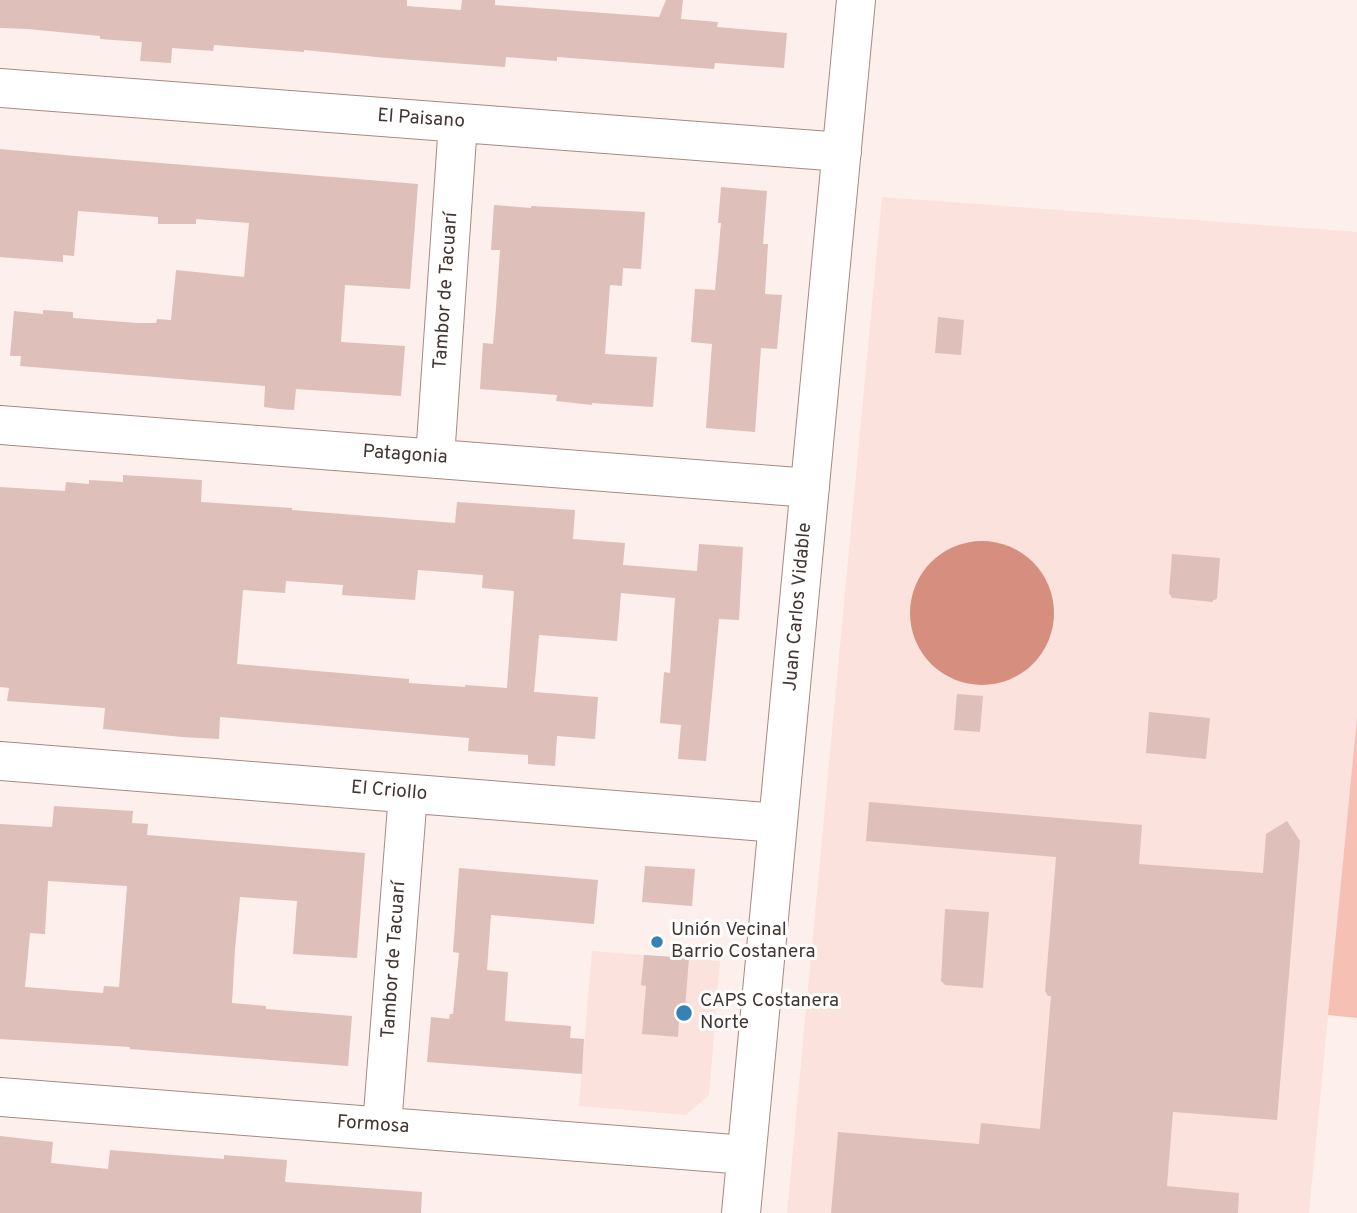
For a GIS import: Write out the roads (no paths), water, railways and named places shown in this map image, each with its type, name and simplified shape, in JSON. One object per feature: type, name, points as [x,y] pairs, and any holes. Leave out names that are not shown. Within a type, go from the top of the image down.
[{"type":"street","name":"Juan Carlos Vidable","points":[[741,1213],[856,0]]},
{"type":"street","name":"El Paisano","points":[[0,88],[842,152]]},
{"type":"street","name":"Tambor de Tacuarí","points":[[435,458],[458,123]]},
{"type":"street","name":"Patagonia","points":[[0,425],[810,488]]},
{"type":"street","name":"El Criollo","points":[[0,761],[778,823]]},
{"type":"street","name":"Tambor de Tacuarí","points":[[382,1126],[408,794]]},
{"type":"street","name":"Formosa","points":[[0,1097],[747,1155]]},
{"type":"place","name":"Unión Vecinal Barrio Costanera","points":[[657,942]]},
{"type":"place","name":"CAPS Costanera Norte","points":[[684,1013]]}]
